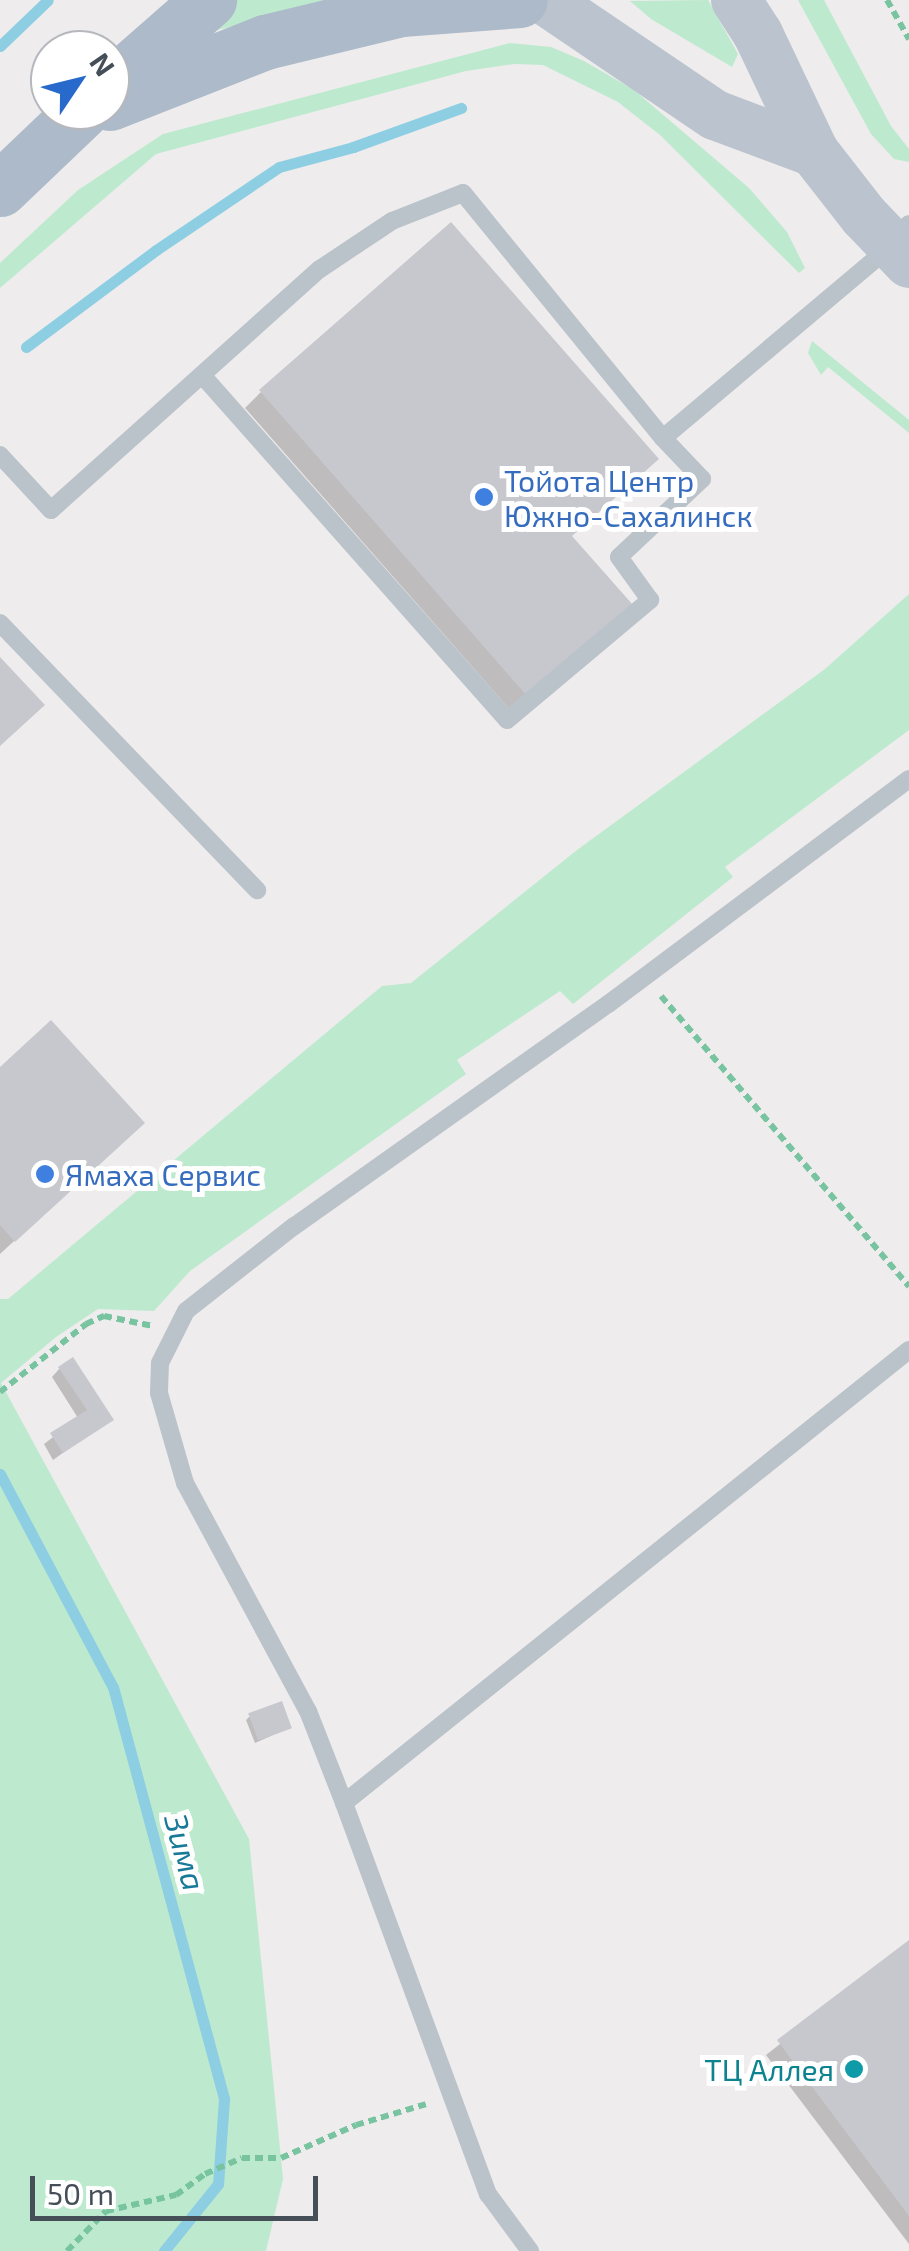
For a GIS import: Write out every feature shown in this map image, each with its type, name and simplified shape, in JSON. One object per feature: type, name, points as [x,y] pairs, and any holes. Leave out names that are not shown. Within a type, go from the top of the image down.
[{"type":"main road","points":[[130,72],[209,0]]},
{"type":"main road","points":[[130,92],[266,42],[384,13],[520,0]]},
{"type":"main road","points":[[545,0],[715,115],[814,152]]},
{"type":"main road","points":[[736,0],[758,34],[814,152],[903,244]]},
{"type":"main road","points":[[776,0],[804,66],[814,152]]},
{"type":"main road","points":[[0,189],[66,130]]},
{"type":"lane","points":[[0,455],[51,510],[320,269],[392,221],[463,193],[702,479],[619,556],[650,600],[507,720],[202,375]]},
{"type":"lane","points":[[664,438],[903,244]]},
{"type":"lane","points":[[0,623],[256,890]]},
{"type":"lane","points":[[530,2251],[488,2194],[308,1710],[186,1483],[160,1394],[160,1363],[186,1310],[294,1226],[608,1004],[909,778]]},
{"type":"lane","points":[[344,1803],[909,1350]]},
{"type":"path","points":[[886,0],[909,38]]},
{"type":"path","points":[[657,991],[909,1286]]},
{"type":"path","points":[[0,1392],[86,1324],[104,1316],[172,1333]]},
{"type":"path","points":[[67,2251],[106,2211],[176,2195],[206,2174],[242,2158],[280,2158],[382,2115],[454,2100]]},
{"type":"green space","points":[[237,0],[342,0],[217,30],[214,20]]},
{"type":"green space","points":[[708,0],[738,54],[732,67],[651,19],[630,1]]},
{"type":"green space","points":[[798,0],[824,0],[891,126],[909,149],[909,162],[894,159],[871,134]]},
{"type":"green space","points":[[510,43],[551,47],[634,90],[749,188],[787,232],[805,268],[799,273],[660,135],[618,102],[543,65],[514,64],[466,71],[156,154],[0,288],[0,263],[78,190],[163,134]]},
{"type":"green space","points":[[812,341],[909,420],[909,433],[828,367],[821,375],[808,353]]},
{"type":"green space","points":[[909,594],[909,730],[725,867],[733,877],[573,1004],[560,991],[457,1060],[466,1074],[190,1271],[154,1311],[98,1309],[56,1337],[1,1383],[249,1839],[283,2179],[266,2251],[0,2251],[0,1299],[8,1299],[382,986],[411,983],[577,850],[825,669]]},
{"type":"building","name":"Тойота Центр Южно-Сахалинск","points":[[451,222],[659,459],[572,536],[633,605],[528,697],[259,390]]},
{"type":"building","points":[[0,657],[45,705],[0,746]]},
{"type":"building","name":"Ямаха Сервис","points":[[51,1020],[145,1123],[15,1242],[0,1225],[0,1067]]},
{"type":"building","points":[[73,1357],[114,1420],[63,1453],[50,1433],[87,1410],[58,1367]]},
{"type":"building","points":[[282,1701],[292,1728],[258,1741],[248,1713]]},
{"type":"building","name":"ТЦ Аллея","points":[[909,1940],[909,2216],[777,2040]]},
{"type":"waterway","points":[[0,46],[48,0]]},
{"type":"waterway","points":[[26,347],[156,250],[279,167],[353,147],[461,108]]},
{"type":"waterway","name":"Зима","points":[[0,1474],[113,1687],[224,2099],[218,2184],[164,2251]]},
{"type":"place","name":"Тойота Центр Южно-Сахалинск","points":[[484,497]]},
{"type":"place","name":"Ямаха Сервис","points":[[45,1174]]},
{"type":"place","name":"ТЦ Аллея","points":[[854,2069]]}]
